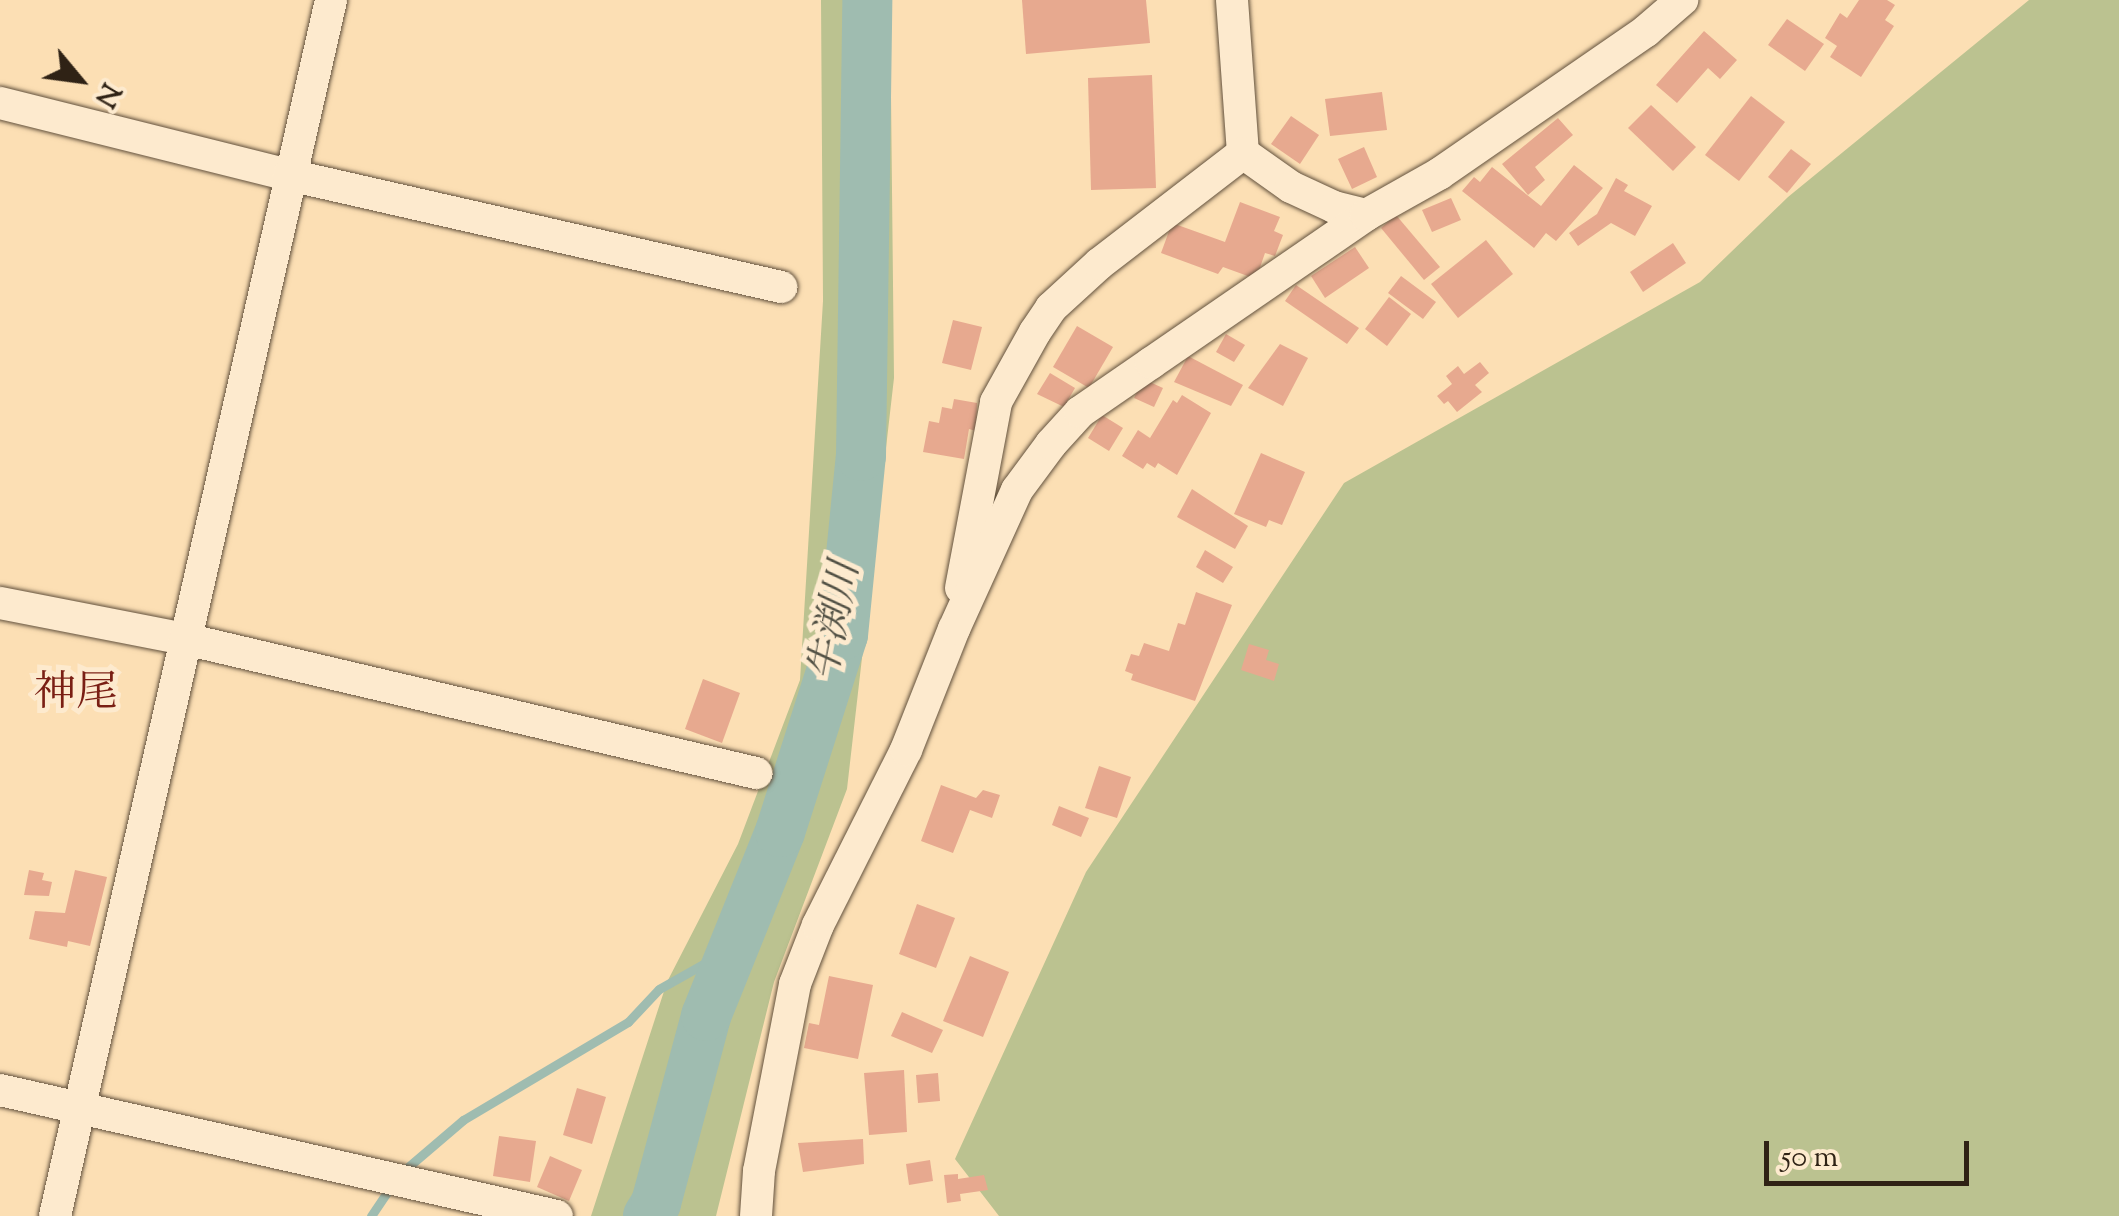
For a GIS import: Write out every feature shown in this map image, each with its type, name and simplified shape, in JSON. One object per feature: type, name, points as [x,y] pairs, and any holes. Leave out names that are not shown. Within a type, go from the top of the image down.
[{"type":"street","points":[[55,1216],[331,0]]},
{"type":"street","points":[[1232,0],[1244,153],[1291,187],[1334,207],[1366,215]]},
{"type":"street","points":[[756,1216],[788,1002],[818,925],[906,750],[954,629],[1018,490],[1050,444],[1080,412],[1366,215],[1439,174],[1646,31],[1682,0]]},
{"type":"street","points":[[0,103],[290,175],[781,287]]},
{"type":"street","points":[[954,629],[983,456],[996,402],[1011,369],[1063,296],[1244,153]]},
{"type":"street","points":[[0,603],[186,639],[756,772]]},
{"type":"street","points":[[0,1090],[557,1216]]},
{"type":"green space","points":[[821,0],[890,0],[894,378],[847,789],[774,982],[716,1216],[591,1216],[667,982],[738,844],[800,680],[823,301]]},
{"type":"green space","points":[[2029,0],[2119,0],[2119,1216],[999,1216],[955,1159],[1086,872],[1344,483],[1700,282],[1788,197]]},
{"type":"building","points":[[1022,0],[1146,0],[1150,43],[1026,54]]},
{"type":"building","points":[[1859,0],[1887,0],[1895,5],[1885,20],[1894,26],[1861,77],[1830,57],[1837,46],[1825,38],[1840,13],[1847,18]]},
{"type":"building","points":[[1787,19],[1824,44],[1805,71],[1768,45]]},
{"type":"building","points":[[1704,31],[1737,60],[1720,79],[1708,68],[1677,103],[1656,85]]},
{"type":"building","points":[[1152,75],[1156,188],[1091,190],[1088,78]]},
{"type":"building","points":[[1382,92],[1387,130],[1330,136],[1325,99]]},
{"type":"building","points":[[1751,96],[1785,122],[1739,181],[1705,155]]},
{"type":"building","points":[[1651,105],[1696,147],[1673,171],[1628,128]]},
{"type":"building","points":[[1291,116],[1319,135],[1300,164],[1271,144]]},
{"type":"building","points":[[1558,118],[1573,135],[1535,167],[1545,180],[1528,195],[1502,164]]},
{"type":"building","points":[[1364,147],[1377,177],[1352,189],[1338,159]]},
{"type":"building","points":[[1791,149],[1811,164],[1787,193],[1768,177]]},
{"type":"building","points":[[1574,165],[1603,188],[1556,241],[1546,233],[1534,248],[1462,191],[1474,177],[1480,182],[1492,167],[1541,206]]},
{"type":"building","points":[[1616,178],[1628,185],[1624,191],[1652,206],[1635,236],[1611,223],[1578,246],[1569,233],[1597,214]]},
{"type":"building","points":[[1451,198],[1461,220],[1432,232],[1422,210]]},
{"type":"building","points":[[1240,202],[1280,217],[1274,231],[1283,235],[1275,256],[1265,253],[1256,279],[1223,267],[1218,274],[1161,253],[1172,223],[1225,242]]},
{"type":"building","points":[[1396,215],[1440,267],[1424,280],[1381,228]]},
{"type":"building","points":[[1486,240],[1513,274],[1458,318],[1431,284]]},
{"type":"building","points":[[1673,243],[1686,263],[1643,292],[1630,272]]},
{"type":"building","points":[[1355,247],[1369,268],[1325,298],[1311,276]]},
{"type":"building","points":[[1401,276],[1436,302],[1423,319],[1388,293]]},
{"type":"building","points":[[1296,285],[1359,328],[1347,344],[1285,301]]},
{"type":"building","points":[[1389,297],[1411,314],[1387,346],[1365,329]]},
{"type":"building","points":[[953,320],[982,327],[971,370],[942,363]]},
{"type":"building","points":[[1077,326],[1113,347],[1089,388],[1053,367]]},
{"type":"building","points":[[1226,334],[1245,345],[1234,362],[1216,352]]},
{"type":"building","points":[[1280,344],[1308,358],[1283,406],[1248,388]]},
{"type":"building","points":[[1188,356],[1243,385],[1231,406],[1174,382]]},
{"type":"building","points":[[1480,362],[1489,373],[1475,385],[1482,392],[1457,412],[1448,401],[1444,404],[1437,396],[1452,384],[1446,376],[1458,366],[1464,374]]},
{"type":"building","points":[[1050,373],[1075,388],[1064,407],[1037,394]]},
{"type":"building","points":[[1143,379],[1163,388],[1154,407],[1134,398]]},
{"type":"building","points":[[1182,395],[1211,413],[1177,475],[1158,463],[1155,468],[1147,463],[1143,469],[1122,456],[1138,430],[1150,438],[1173,400],[1177,403]]},
{"type":"building","points":[[954,399],[977,403],[976,431],[969,429],[964,459],[923,452],[929,421],[939,423],[942,407],[952,409]]},
{"type":"building","points":[[1102,415],[1123,428],[1109,451],[1088,438]]},
{"type":"building","points":[[1261,453],[1305,472],[1282,525],[1269,520],[1266,527],[1234,514]]},
{"type":"building","points":[[1192,489],[1248,526],[1235,549],[1177,517]]},
{"type":"building","points":[[1205,550],[1233,567],[1223,583],[1196,567]]},
{"type":"building","points":[[1196,592],[1232,605],[1195,701],[1131,680],[1133,674],[1125,671],[1131,654],[1139,656],[1144,643],[1169,651],[1178,623],[1185,625]]},
{"type":"building","points":[[1249,644],[1269,650],[1266,660],[1279,664],[1274,681],[1241,670]]},
{"type":"building","points":[[703,679],[740,693],[722,743],[685,729]]},
{"type":"building","points":[[1099,766],[1131,777],[1117,818],[1085,808]]},
{"type":"building","points":[[941,785],[976,798],[983,790],[1000,795],[992,818],[970,810],[953,853],[921,841]]},
{"type":"building","points":[[1059,806],[1089,818],[1081,837],[1052,825]]},
{"type":"building","points":[[29,870],[44,873],[42,880],[52,882],[49,896],[24,895]]},
{"type":"building","points":[[75,870],[107,877],[90,946],[68,941],[67,947],[29,939],[35,911],[65,913]]},
{"type":"building","points":[[917,904],[955,918],[936,968],[899,954]]},
{"type":"building","points":[[970,956],[1009,972],[983,1037],[943,1021]]},
{"type":"building","points":[[829,976],[873,985],[858,1059],[804,1048],[809,1023],[819,1025]]},
{"type":"building","points":[[902,1012],[943,1030],[932,1053],[891,1036]]},
{"type":"building","points":[[904,1070],[907,1132],[869,1135],[864,1073]]},
{"type":"building","points":[[938,1073],[940,1101],[918,1103],[916,1075]]},
{"type":"building","points":[[577,1088],[606,1097],[592,1144],[563,1135]]},
{"type":"building","points":[[499,1136],[536,1141],[530,1182],[493,1176]]},
{"type":"building","points":[[863,1139],[864,1164],[803,1172],[798,1143]]},
{"type":"building","points":[[550,1156],[582,1170],[569,1201],[537,1187]]},
{"type":"building","points":[[930,1160],[933,1181],[909,1185],[906,1164]]},
{"type":"building","points":[[958,1174],[958,1179],[984,1175],[988,1190],[960,1194],[961,1201],[947,1203],[944,1175]]},
{"type":"waterway","name":"牛渕川","points":[[648,1216],[656,1203],[706,1016],[780,832],[843,635],[861,456],[867,0]]},
{"type":"waterway","points":[[401,1173],[463,1120],[628,1022],[659,989],[707,962],[728,965]]},
{"type":"waterway","points":[[371,1216],[392,1185]]},
{"type":"district","name":"神尾","points":[[76,695]]}]
